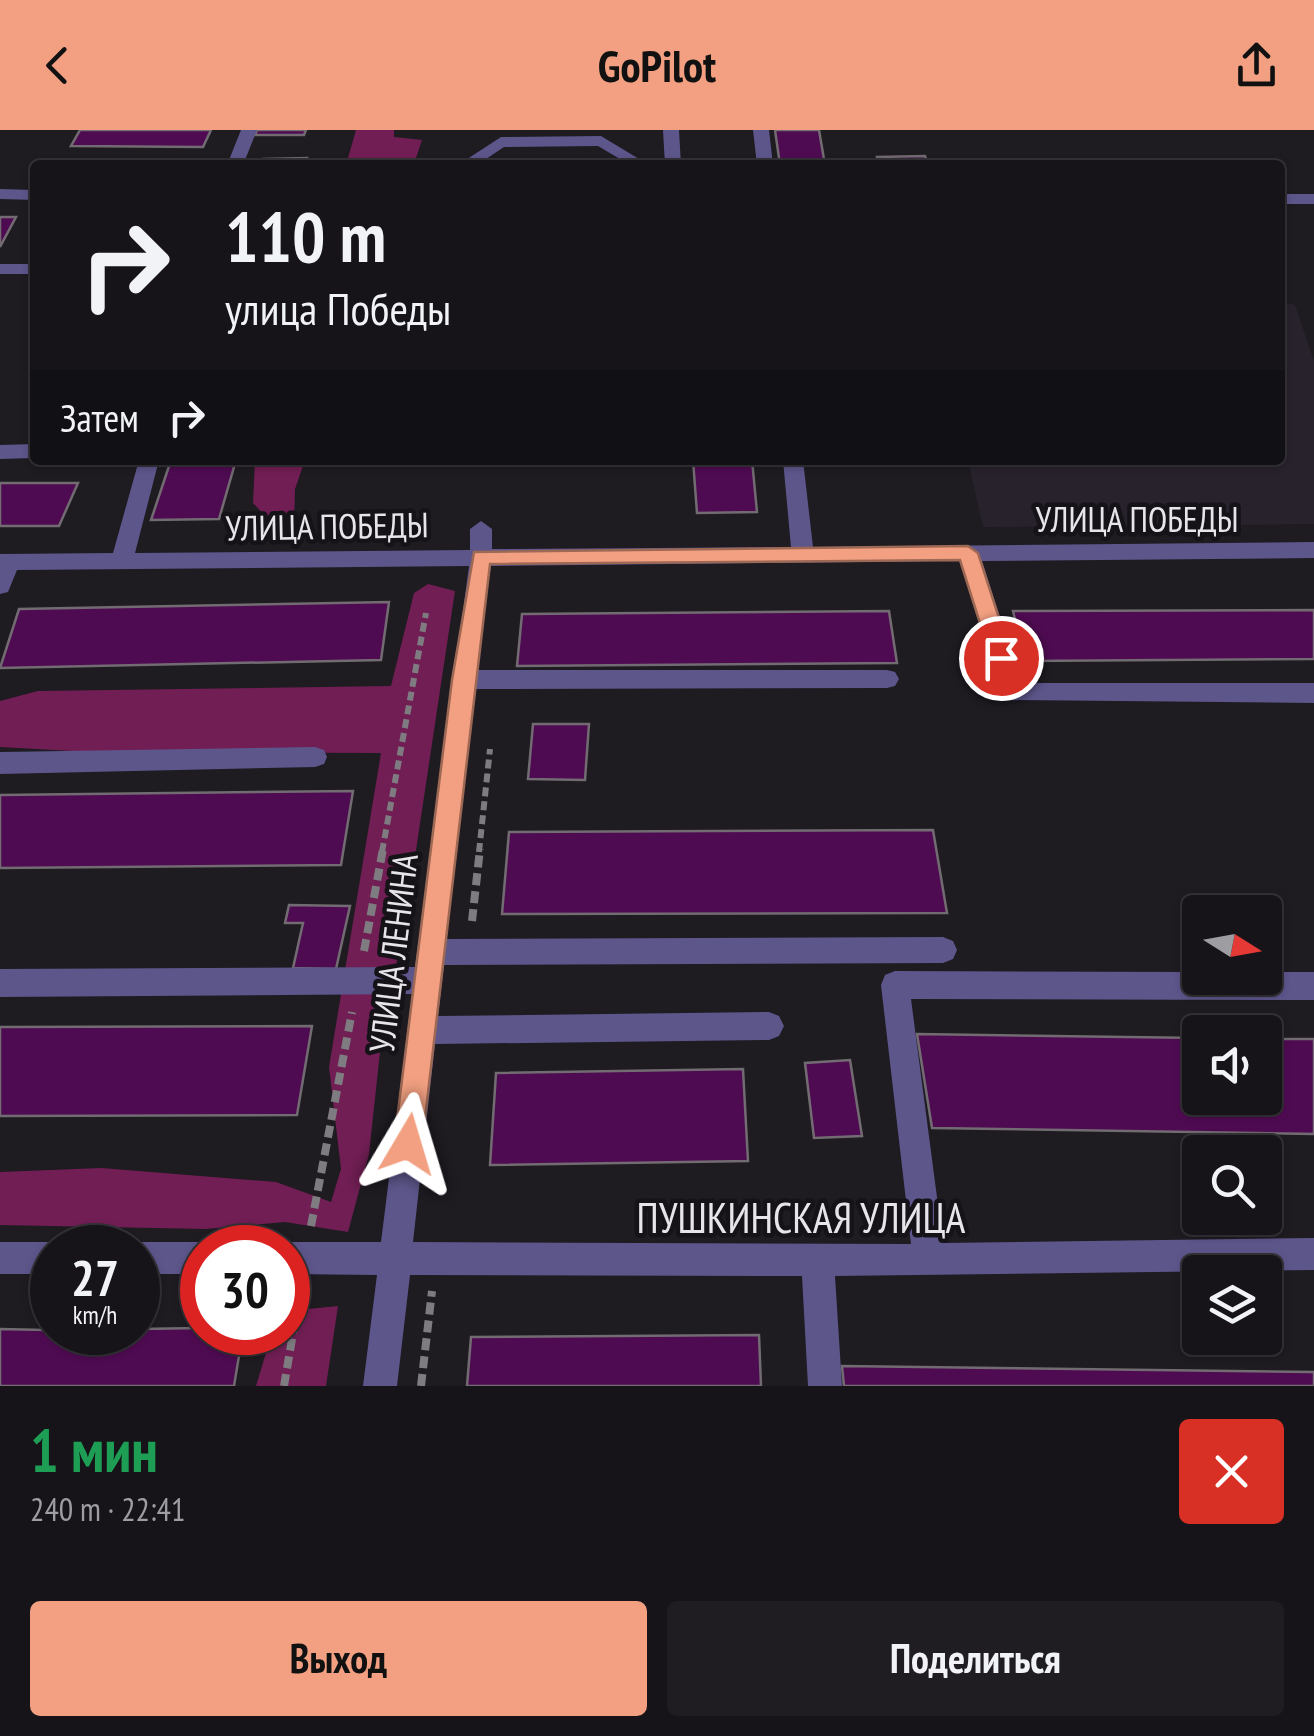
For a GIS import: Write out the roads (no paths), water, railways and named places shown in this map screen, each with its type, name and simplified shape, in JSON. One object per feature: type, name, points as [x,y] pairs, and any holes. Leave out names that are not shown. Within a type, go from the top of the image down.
[{"type":"street","points":[[237,160],[249,130]]},
{"type":"street","points":[[672,130],[672,160]]},
{"type":"street","points":[[761,130],[765,160]]},
{"type":"street","points":[[474,160],[501,142],[601,141],[633,160]]},
{"type":"street","points":[[0,194],[30,194]]},
{"type":"street","points":[[1285,199],[1314,199]]},
{"type":"street","points":[[0,269],[30,269]]},
{"type":"street","points":[[0,452],[30,451]]},
{"type":"street","points":[[122,562],[148,465]]},
{"type":"street","points":[[794,465],[804,554]]},
{"type":"street","name":"УЛИЦА ПОБЕДЫ","points":[[5,562],[122,562],[481,543],[804,554],[1314,550]]},
{"type":"street","name":"УЛИЦА ЛЕНИНА","points":[[380,1386],[481,543]]},
{"type":"street","points":[[968,553],[1012,693],[1314,693]]},
{"type":"street","points":[[0,586],[5,562]]},
{"type":"street","points":[[463,680],[887,679]]},
{"type":"street","points":[[0,764],[315,757]]},
{"type":"street","points":[[0,983],[943,950]]},
{"type":"street","points":[[930,1260],[895,985],[1314,986]]},
{"type":"street","points":[[422,1030],[769,1026]]},
{"type":"street","name":"ПУШКИНСКАЯ УЛИЦА","points":[[310,1258],[930,1260],[1314,1254]]},
{"type":"street","points":[[0,1258],[30,1258]]},
{"type":"street","points":[[818,1260],[824,1386]]}]
